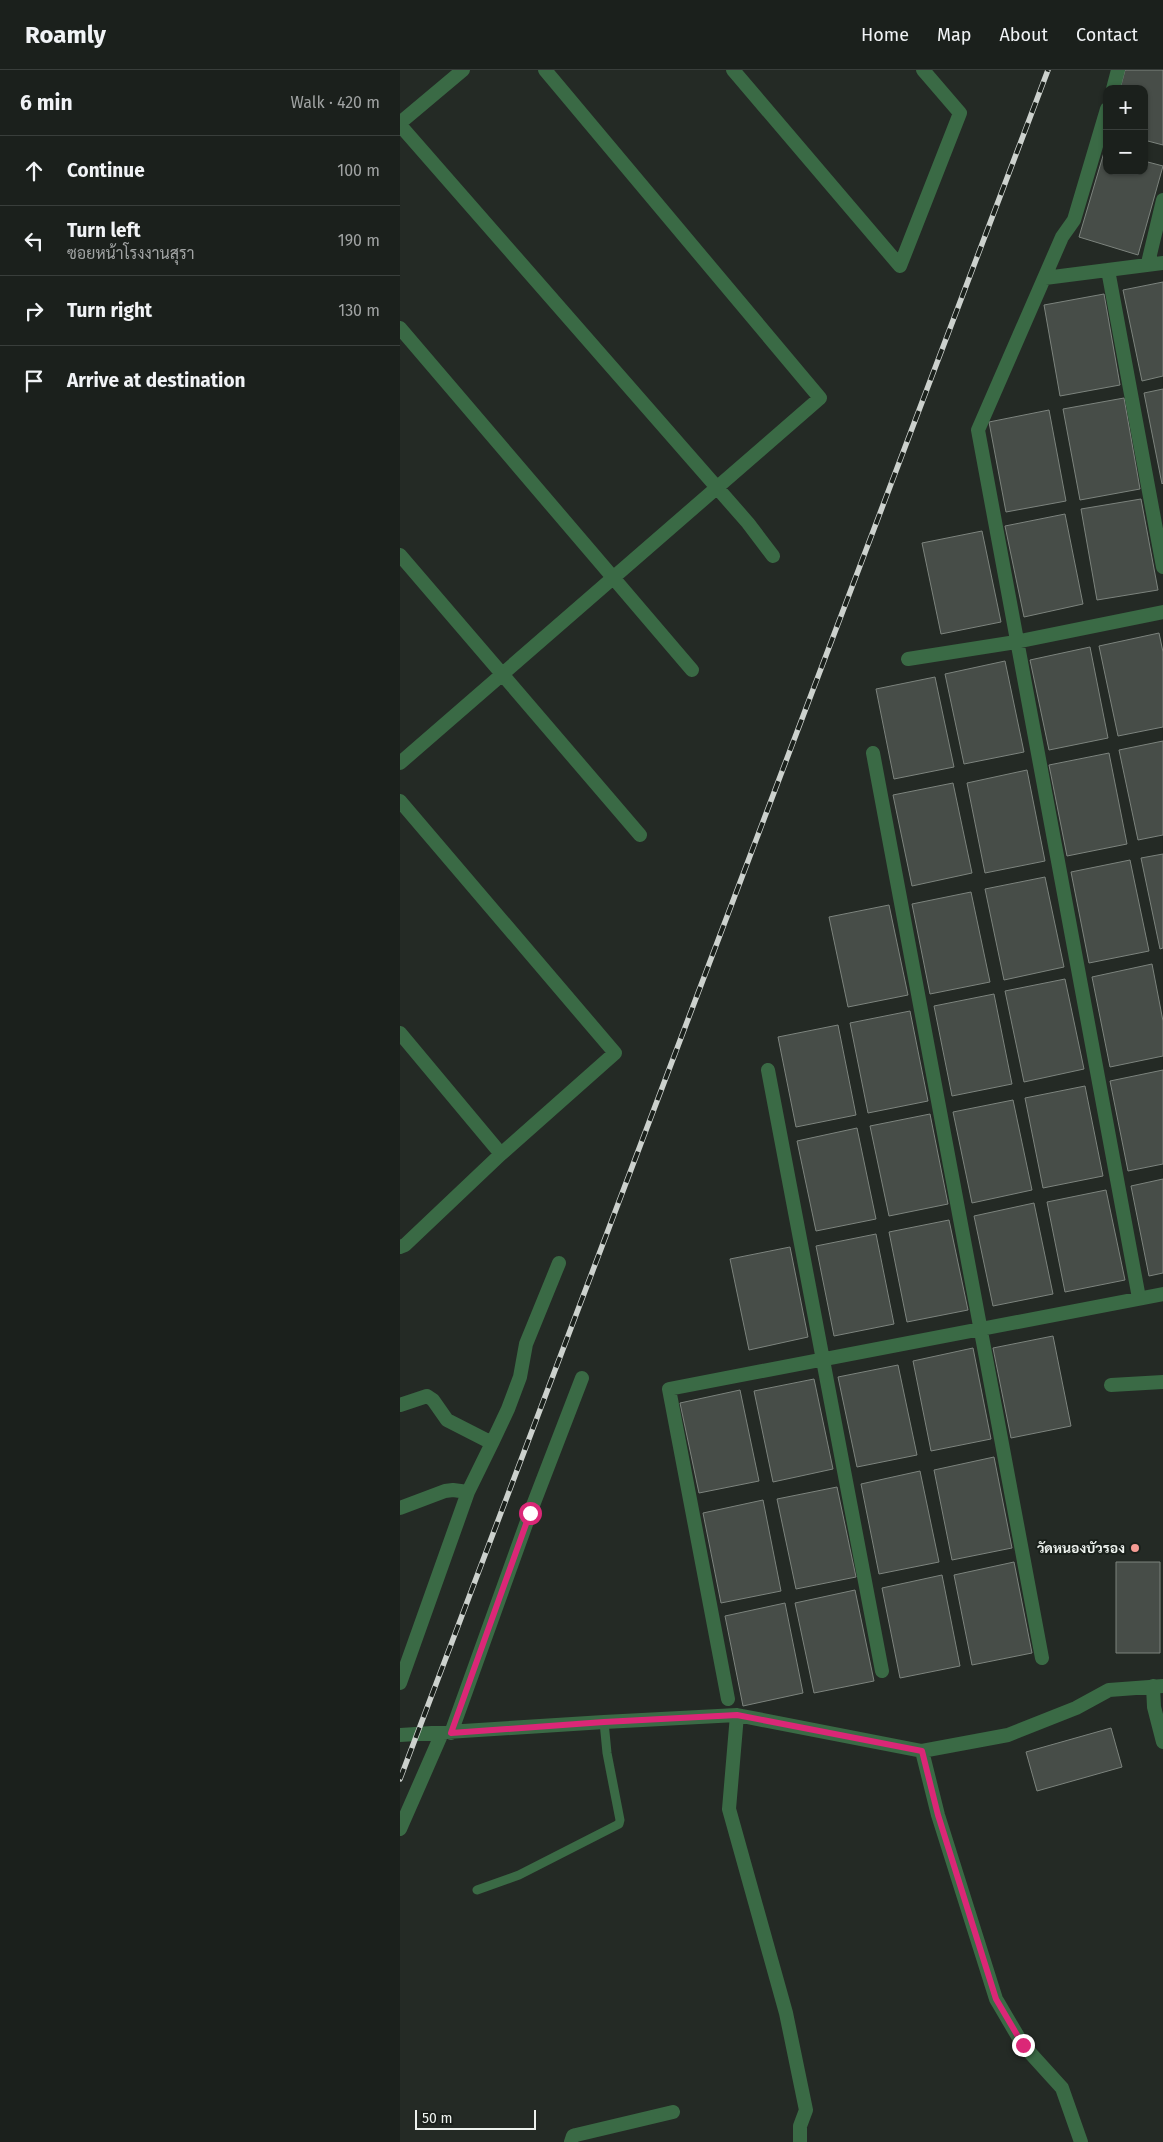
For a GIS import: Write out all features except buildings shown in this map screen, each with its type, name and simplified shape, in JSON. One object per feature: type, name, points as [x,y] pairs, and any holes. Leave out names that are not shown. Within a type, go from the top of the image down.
[{"type":"street","points":[[463,70],[400,124],[748,523],[773,556]]},
{"type":"street","points":[[400,763],[820,398],[545,70]]},
{"type":"street","points":[[733,70],[900,266],[960,113],[923,70]]},
{"type":"street","points":[[1114,85],[1118,70]]},
{"type":"street","points":[[1103,122],[1074,220],[1062,237],[978,430],[1139,1298]]},
{"type":"street","points":[[1148,263],[1163,200]]},
{"type":"street","points":[[1045,278],[1148,263],[1163,263]]},
{"type":"street","points":[[1108,270],[1163,567]]},
{"type":"street","points":[[400,328],[692,670]]},
{"type":"street","points":[[400,555],[640,835]]},
{"type":"street","points":[[908,660],[1016,642],[1163,612]]},
{"type":"street","points":[[873,753],[1042,1658]]},
{"type":"street","points":[[400,801],[615,1053],[501,1154],[405,1245],[400,1247]]},
{"type":"street","points":[[400,1033],[501,1154]]},
{"type":"street","points":[[768,1070],[882,1671]]},
{"type":"street","points":[[400,1683],[468,1492],[508,1409],[520,1377],[526,1344],[558,1262]]},
{"type":"street","points":[[728,1699],[668,1389],[1163,1294]]},
{"type":"street","points":[[400,1829],[447,1733],[582,1378]]},
{"type":"street","points":[[1111,1385],[1163,1382]]},
{"type":"street","points":[[400,1405],[427,1396],[433,1400],[447,1420],[492,1443]]},
{"type":"street","points":[[400,1508],[445,1491],[468,1492]]},
{"type":"street","points":[[400,1735],[737,1715],[922,1751],[1008,1735],[1076,1708],[1108,1690],[1158,1686],[1154,1707],[1163,1742]]},
{"type":"street","points":[[737,1715],[729,1809],[786,2013],[806,2110],[800,2126],[800,2142]]},
{"type":"street","points":[[922,1751],[938,1815],[996,1999],[1023,2045],[1062,2088],[1081,2142]]},
{"type":"street","points":[[571,2142],[573,2136],[576,2135],[673,2112]]},
{"type":"lane","points":[[477,1890],[519,1875],[619,1824],[620,1820],[606,1753],[604,1722]]},
{"type":"railway","points":[[400,1779],[1048,70]]},
{"type":"place","name":"วัดหนองบัวรอง","points":[[1135,1548]]},
{"type":"route","points":[[530,1513],[451,1733],[737,1715],[922,1751],[938,1815],[996,1999],[1023,2045]]}]
